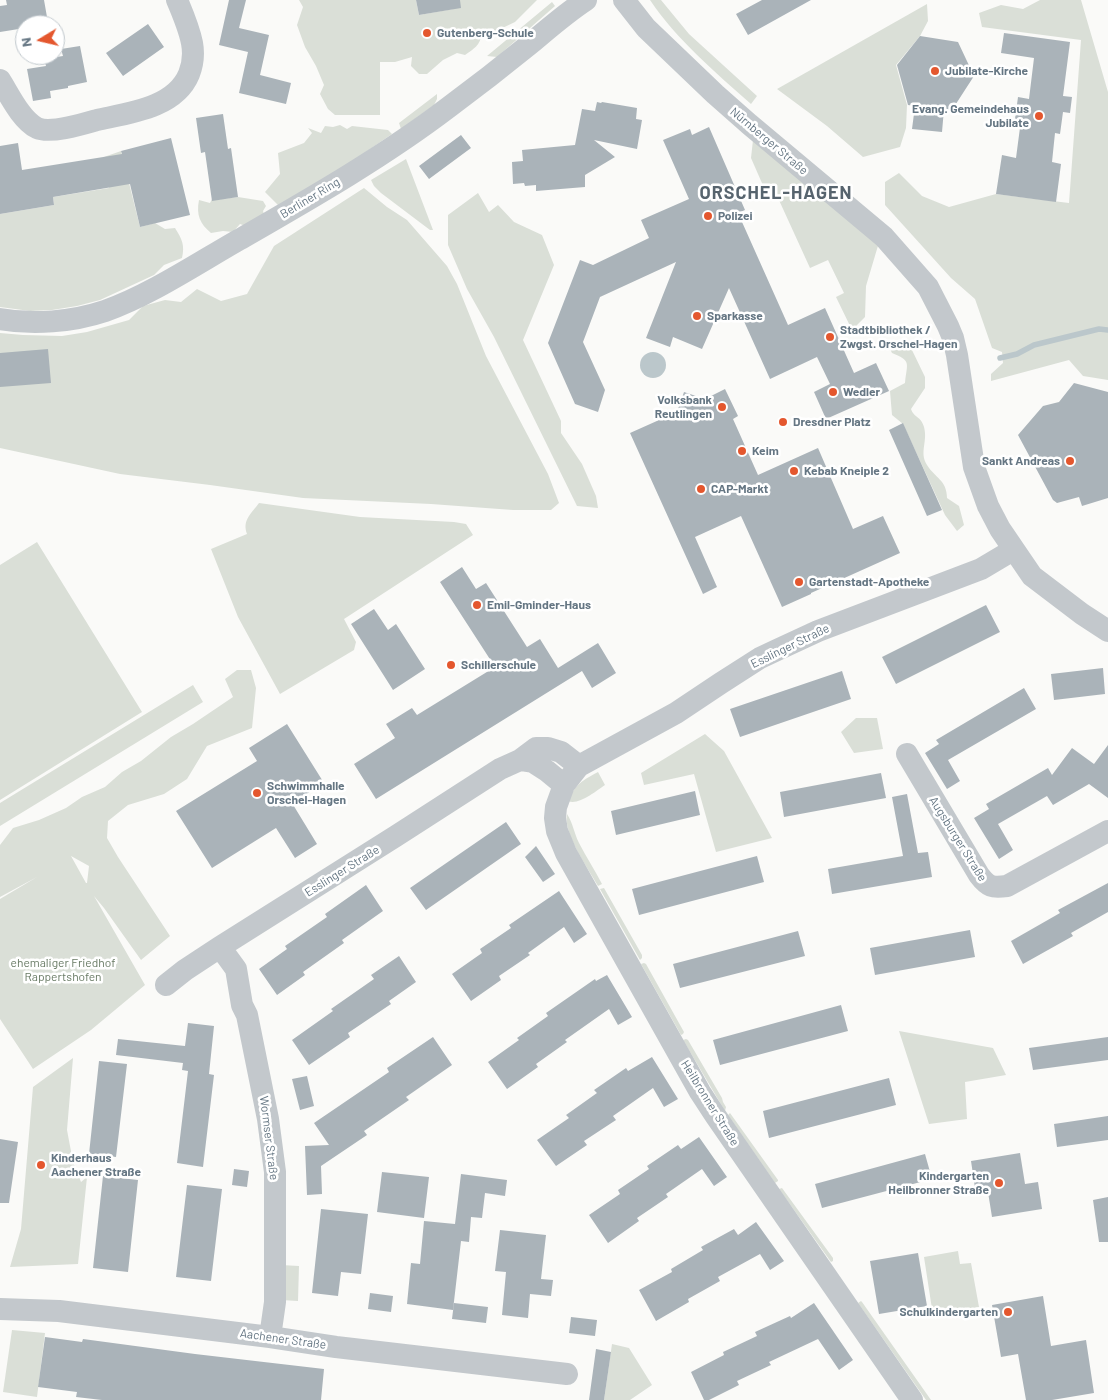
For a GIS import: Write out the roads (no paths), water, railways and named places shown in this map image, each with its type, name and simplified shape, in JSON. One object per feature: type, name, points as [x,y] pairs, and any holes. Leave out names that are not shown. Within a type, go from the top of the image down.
[{"type":"street","points":[[0,80],[30,123],[45,130],[63,128],[151,106],[172,96],[189,74],[193,57],[193,45],[185,18],[177,0]]},
{"type":"street","name":"Berliner Ring","points":[[0,318],[29,322],[78,318],[104,311],[157,286],[290,210],[403,141],[586,0]]},
{"type":"street","name":"Nürnberger Straße","points":[[624,0],[646,28],[662,44],[749,124],[884,237],[928,287],[953,338],[974,467],[988,506],[1000,529],[1032,576],[1076,610],[1108,631]]},
{"type":"street","name":"Esslinger Straße","points":[[564,785],[579,766],[676,713],[776,650],[818,630],[981,569],[1013,550]]},
{"type":"street","name":"Esslinger Straße","points":[[166,985],[220,947],[500,769],[520,760],[536,748],[548,748],[561,752],[579,766]]},
{"type":"street","name":"Augsburger Straße","points":[[907,754],[974,867],[987,885],[1007,886],[1108,831]]},
{"type":"street","points":[[520,760],[533,762],[564,785]]},
{"type":"street","name":"Heilbronner Straße","points":[[564,785],[556,807],[555,818],[557,831],[563,847],[670,1038],[715,1115],[912,1400]]},
{"type":"street","name":"Wormser Straße","points":[[220,947],[236,969],[242,1005],[247,1015],[265,1102],[274,1156],[275,1302],[270,1337]]},
{"type":"street","name":"Aachener Straße","points":[[0,1309],[59,1311],[566,1374]]},
{"type":"waterway","points":[[1000,358],[1017,354],[1034,345],[1099,329],[1108,330]]},
{"type":"place","name":"Gutenberg-Schule","points":[[427,33]]},
{"type":"place","name":"Jubilate-Kirche","points":[[935,71]]},
{"type":"place","name":"Evang. Gemeindehaus Jubilate","points":[[1039,116]]},
{"type":"place","name":"Polizei","points":[[708,216]]},
{"type":"place","name":"Sparkasse","points":[[697,316]]},
{"type":"place","name":"Stadtbibliothek / Zwgst. Orschel-Hagen","points":[[830,337]]},
{"type":"place","name":"Wedler","points":[[833,392]]},
{"type":"place","name":"Volksbank Reutlingen","points":[[722,407]]},
{"type":"place","name":"Dresdner Platz","points":[[783,422]]},
{"type":"place","name":"Keim","points":[[742,451]]},
{"type":"place","name":"Sankt Andreas","points":[[1070,461]]},
{"type":"place","name":"Kebab Kneiple 2","points":[[794,471]]},
{"type":"place","name":"CAP-Markt","points":[[701,489]]},
{"type":"place","name":"Gartenstadt-Apotheke","points":[[799,582]]},
{"type":"place","name":"Emil-Gminder-Haus","points":[[477,605]]},
{"type":"place","name":"Schillerschule","points":[[451,665]]},
{"type":"place","name":"Schwimmhalle Orschel-Hagen","points":[[257,793]]},
{"type":"place","name":"Kinderhaus Aachener Straße","points":[[41,1165]]},
{"type":"place","name":"Kindergarten Heilbronner Straße","points":[[999,1183]]},
{"type":"place","name":"Schulkindergarten","points":[[1008,1312]]},
{"type":"district","name":"ORSCHEL-HAGEN","points":[[776,193]]},
{"type":"park label","name":"ehemaliger Friedhof Rappertshofen","points":[[63,970]]}]
